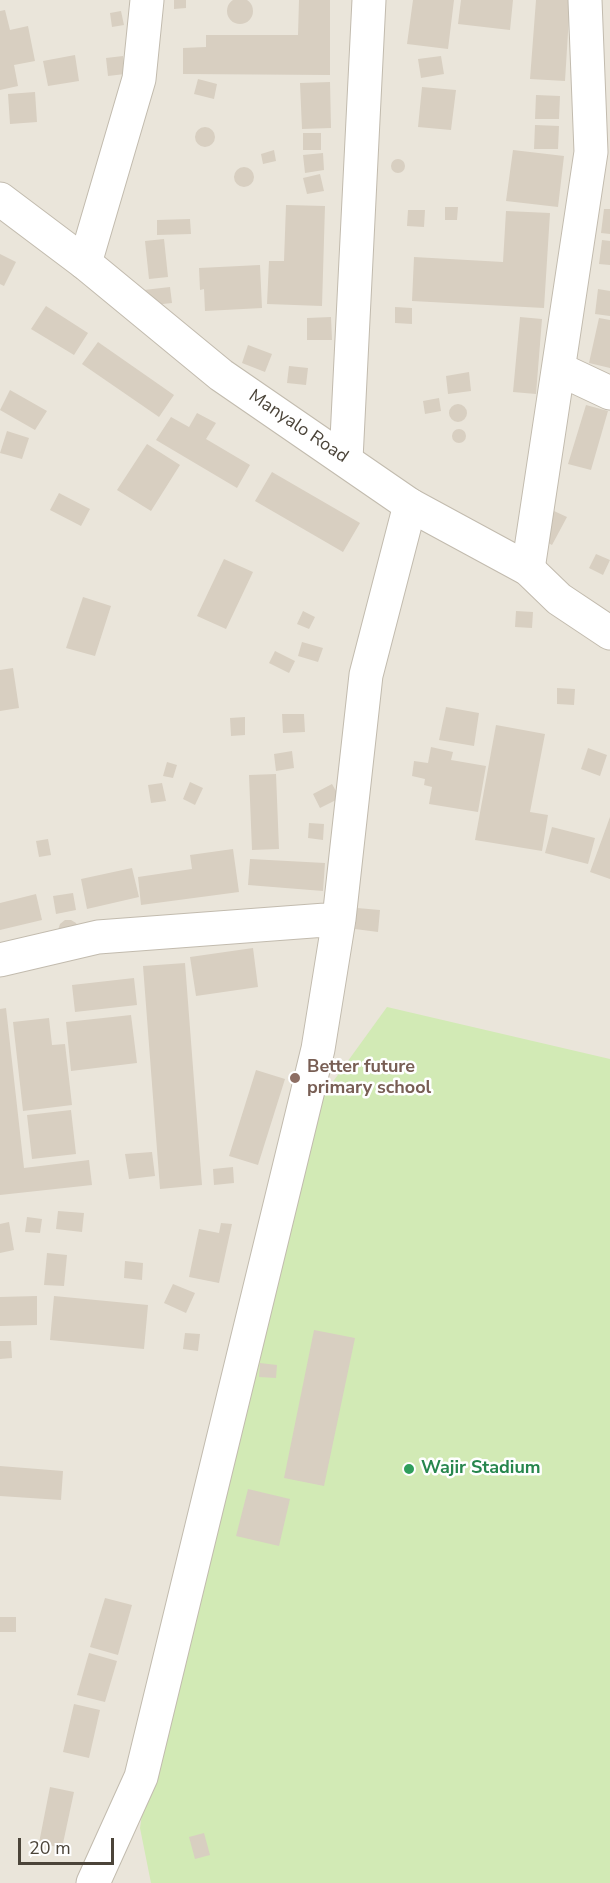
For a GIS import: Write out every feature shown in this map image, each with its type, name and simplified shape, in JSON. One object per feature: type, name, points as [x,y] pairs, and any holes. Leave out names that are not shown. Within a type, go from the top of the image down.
[{"type":"street","points":[[85,263],[139,79],[147,0]]},
{"type":"street","points":[[346,459],[369,0]]},
{"type":"street","points":[[528,569],[591,152],[585,0]]},
{"type":"street","name":"Manyalo Road","points":[[0,199],[85,263],[221,375],[410,505],[528,569],[559,599],[610,633]]},
{"type":"street","points":[[559,369],[610,393]]},
{"type":"street","points":[[93,1883],[141,1777],[318,1049],[339,919],[366,675],[410,505]]},
{"type":"street","points":[[0,960],[98,937],[339,919]]},
{"type":"shaded area","points":[[0,0],[610,0],[610,1883],[0,1883]]},
{"type":"green space","name":"Wajir Stadium","points":[[387,1007],[610,1059],[610,1883],[151,1883],[140,1828],[171,1616],[298,1130]]},
{"type":"building","points":[[240,-2],[249,2],[253,11],[249,20],[240,24],[231,20],[227,11],[231,2]]},
{"type":"building","points":[[174,0],[186,0],[186,8],[174,9]]},
{"type":"building","points":[[299,0],[330,0],[330,75],[183,74],[183,48],[206,47],[206,35],[298,35]]},
{"type":"building","points":[[413,0],[454,0],[448,49],[407,44]]},
{"type":"building","points":[[461,0],[513,0],[510,30],[458,24]]},
{"type":"building","points":[[536,0],[570,0],[565,81],[530,79]]},
{"type":"building","points":[[5,10],[10,30],[28,26],[35,61],[14,65],[18,86],[0,90],[0,11]]},
{"type":"building","points":[[121,11],[124,25],[112,27],[110,13]]},
{"type":"building","points":[[75,55],[79,81],[48,86],[43,61]]},
{"type":"building","points":[[123,56],[125,74],[108,76],[106,58]]},
{"type":"building","points":[[441,56],[444,74],[421,78],[418,59]]},
{"type":"building","points":[[198,79],[217,84],[214,99],[194,94]]},
{"type":"building","points":[[330,82],[331,128],[302,129],[300,83]]},
{"type":"building","points":[[422,87],[456,90],[451,130],[418,127]]},
{"type":"building","points":[[35,92],[37,122],[10,124],[8,94]]},
{"type":"building","points":[[536,95],[560,96],[559,119],[535,119]]},
{"type":"building","points":[[535,125],[559,126],[558,149],[534,149]]},
{"type":"building","points":[[201,127],[209,127],[215,133],[215,141],[209,147],[201,147],[195,141],[195,133]]},
{"type":"building","points":[[303,133],[321,133],[321,150],[303,150]]},
{"type":"building","points":[[274,150],[276,161],[263,164],[261,154]]},
{"type":"building","points":[[513,150],[564,156],[558,207],[506,201]]},
{"type":"building","points":[[323,153],[324,170],[305,173],[303,155]]},
{"type":"building","points":[[395,159],[401,159],[405,166],[401,173],[395,173],[391,169],[391,163]]},
{"type":"building","points":[[240,167],[248,167],[254,173],[254,181],[248,187],[240,187],[234,181],[234,173]]},
{"type":"building","points":[[320,174],[324,191],[307,194],[303,178]]},
{"type":"building","points":[[286,205],[325,206],[322,306],[267,304],[269,261],[284,261]]},
{"type":"building","points":[[445,207],[458,207],[457,220],[445,220]]},
{"type":"building","points":[[604,209],[610,209],[610,234],[601,233]]},
{"type":"building","points":[[408,210],[425,210],[424,227],[407,226]]},
{"type":"building","points":[[506,211],[550,213],[544,308],[412,301],[414,257],[503,262]]},
{"type":"building","points":[[190,219],[191,234],[157,235],[157,220]]},
{"type":"building","points":[[164,239],[168,277],[149,279],[145,241]]},
{"type":"building","points":[[602,240],[610,241],[610,265],[599,264]]},
{"type":"building","points":[[0,254],[16,262],[4,286],[0,284]]},
{"type":"building","points":[[260,265],[262,308],[205,311],[204,289],[200,290],[199,268]]},
{"type":"building","points":[[170,287],[172,303],[145,306],[144,290]]},
{"type":"building","points":[[598,289],[610,291],[610,316],[595,314]]},
{"type":"building","points":[[46,306],[88,333],[74,355],[31,329]]},
{"type":"building","points":[[395,307],[412,308],[412,324],[395,323]]},
{"type":"building","points":[[331,317],[332,340],[307,340],[307,318]]},
{"type":"building","points":[[520,317],[542,319],[536,394],[513,392]]},
{"type":"building","points":[[599,318],[610,320],[610,368],[589,363]]},
{"type":"building","points":[[98,342],[174,395],[159,417],[82,364]]},
{"type":"building","points":[[248,345],[272,354],[265,372],[242,363]]},
{"type":"building","points":[[289,366],[308,368],[306,385],[287,383]]},
{"type":"building","points":[[469,372],[471,391],[448,394],[446,376]]},
{"type":"building","points":[[10,390],[47,411],[35,430],[0,410]]},
{"type":"building","points":[[439,398],[441,411],[425,414],[423,401]]},
{"type":"building","points":[[458,404],[464,407],[467,413],[464,419],[458,422],[452,419],[449,413],[452,407]]},
{"type":"building","points":[[586,405],[608,411],[591,470],[568,464]]},
{"type":"building","points":[[197,413],[216,423],[206,439],[250,465],[237,488],[156,440],[171,417],[189,427]]},
{"type":"building","points":[[456,429],[462,429],[466,436],[462,443],[456,443],[452,439],[452,433]]},
{"type":"building","points":[[7,431],[29,438],[22,459],[0,453]]},
{"type":"building","points":[[147,444],[180,465],[151,511],[117,490]]},
{"type":"building","points":[[272,472],[360,523],[343,552],[255,501]]},
{"type":"building","points":[[59,493],[90,509],[81,526],[50,510]]},
{"type":"building","points":[[554,511],[567,517],[552,545],[539,538]]},
{"type":"building","points":[[596,554],[610,560],[603,575],[589,568]]},
{"type":"building","points":[[224,559],[253,572],[226,629],[197,616]]},
{"type":"building","points":[[83,597],[111,606],[95,656],[66,648]]},
{"type":"building","points":[[303,611],[315,617],[309,629],[297,624]]},
{"type":"building","points":[[516,611],[533,612],[532,628],[515,627]]},
{"type":"building","points":[[302,642],[323,648],[318,662],[298,656]]},
{"type":"building","points":[[275,651],[295,661],[289,673],[269,663]]},
{"type":"building","points":[[13,668],[19,708],[0,711],[0,670]]},
{"type":"building","points":[[557,688],[575,689],[574,705],[557,704]]},
{"type":"building","points":[[446,707],[479,713],[474,746],[439,740]]},
{"type":"building","points":[[282,714],[304,714],[305,732],[283,733]]},
{"type":"building","points":[[245,717],[245,735],[231,736],[230,718]]},
{"type":"building","points":[[496,725],[545,734],[530,812],[548,815],[542,851],[475,840]]},
{"type":"building","points":[[431,747],[453,752],[451,760],[486,766],[478,812],[429,804],[432,787],[424,785],[425,779],[412,776],[414,761],[428,763]]},
{"type":"building","points":[[588,748],[607,755],[600,776],[581,769]]},
{"type":"building","points":[[292,751],[294,768],[276,771],[274,754]]},
{"type":"building","points":[[167,762],[177,765],[173,778],[163,776]]},
{"type":"building","points":[[276,774],[279,849],[252,850],[249,775]]},
{"type":"building","points":[[190,782],[203,788],[195,805],[183,799]]},
{"type":"building","points":[[162,783],[166,801],[151,803],[148,785]]},
{"type":"building","points":[[332,784],[340,798],[320,808],[313,794]]},
{"type":"building","points":[[610,817],[610,879],[590,872]]},
{"type":"building","points":[[309,823],[324,824],[323,840],[308,838]]},
{"type":"building","points":[[552,827],[595,838],[588,864],[545,853]]},
{"type":"building","points":[[48,839],[51,855],[39,857],[36,841]]},
{"type":"building","points":[[233,849],[239,892],[141,905],[138,877],[192,869],[190,855]]},
{"type":"building","points":[[250,859],[325,863],[323,891],[248,885]]},
{"type":"building","points":[[132,868],[139,897],[87,909],[81,879]]},
{"type":"building","points":[[73,893],[76,910],[56,914],[53,896]]},
{"type":"building","points":[[36,894],[42,920],[0,930],[0,903]]},
{"type":"building","points":[[357,908],[380,910],[378,932],[355,929]]},
{"type":"building","points":[[65,920],[76,923],[79,929],[58,930],[60,924]]},
{"type":"building","points":[[253,948],[258,987],[196,996],[190,957]]},
{"type":"building","points":[[185,963],[202,1185],[160,1189],[143,966]]},
{"type":"building","points":[[134,978],[137,1005],[75,1012],[72,985]]},
{"type":"building","points":[[6,1008],[24,1168],[89,1160],[92,1185],[0,1195],[0,1009]]},
{"type":"building","points":[[131,1015],[137,1063],[71,1071],[66,1022]]},
{"type":"building","points":[[49,1018],[52,1045],[65,1044],[72,1105],[23,1111],[13,1022]]},
{"type":"building","points":[[256,1070],[285,1079],[258,1165],[229,1156]]},
{"type":"building","points":[[71,1110],[76,1154],[32,1159],[27,1115]]},
{"type":"building","points":[[152,1152],[155,1176],[129,1179],[125,1154]]},
{"type":"building","points":[[233,1167],[234,1183],[214,1185],[213,1169]]},
{"type":"building","points":[[58,1211],[84,1213],[82,1232],[56,1229]]},
{"type":"building","points":[[27,1217],[42,1219],[40,1233],[25,1232]]},
{"type":"building","points":[[9,1222],[14,1250],[0,1253],[0,1224]]},
{"type":"building","points":[[221,1223],[232,1224],[219,1283],[189,1277],[199,1229],[219,1233]]},
{"type":"building","points":[[47,1253],[67,1255],[64,1286],[44,1285]]},
{"type":"building","points":[[125,1261],[143,1263],[142,1280],[124,1278]]},
{"type":"building","points":[[173,1284],[195,1293],[186,1313],[164,1303]]},
{"type":"building","points":[[37,1296],[37,1325],[0,1326],[0,1297]]},
{"type":"building","points":[[54,1296],[148,1305],[144,1349],[50,1340]]},
{"type":"building","points":[[314,1330],[355,1338],[324,1486],[284,1478]]},
{"type":"building","points":[[185,1333],[200,1334],[198,1351],[183,1349]]},
{"type":"building","points":[[0,1341],[11,1341],[12,1358],[0,1359]]},
{"type":"building","points":[[260,1363],[277,1365],[276,1378],[259,1377]]},
{"type":"building","points":[[0,1466],[63,1471],[61,1500],[0,1496]]},
{"type":"building","points":[[248,1489],[290,1499],[279,1546],[236,1536]]},
{"type":"building","points":[[105,1598],[132,1605],[118,1655],[90,1647]]},
{"type":"building","points":[[0,1617],[16,1617],[16,1632],[0,1632]]},
{"type":"building","points":[[89,1653],[117,1661],[105,1702],[77,1695]]},
{"type":"building","points":[[74,1704],[100,1710],[89,1758],[63,1752]]},
{"type":"building","points":[[50,1787],[74,1792],[62,1848],[39,1843]]},
{"type":"building","points":[[204,1833],[210,1855],[195,1859],[189,1837]]},
{"type":"place","name":"Better future primary school","points":[[295,1078]]},
{"type":"place","name":"Wajir Stadium","points":[[409,1469]]}]
